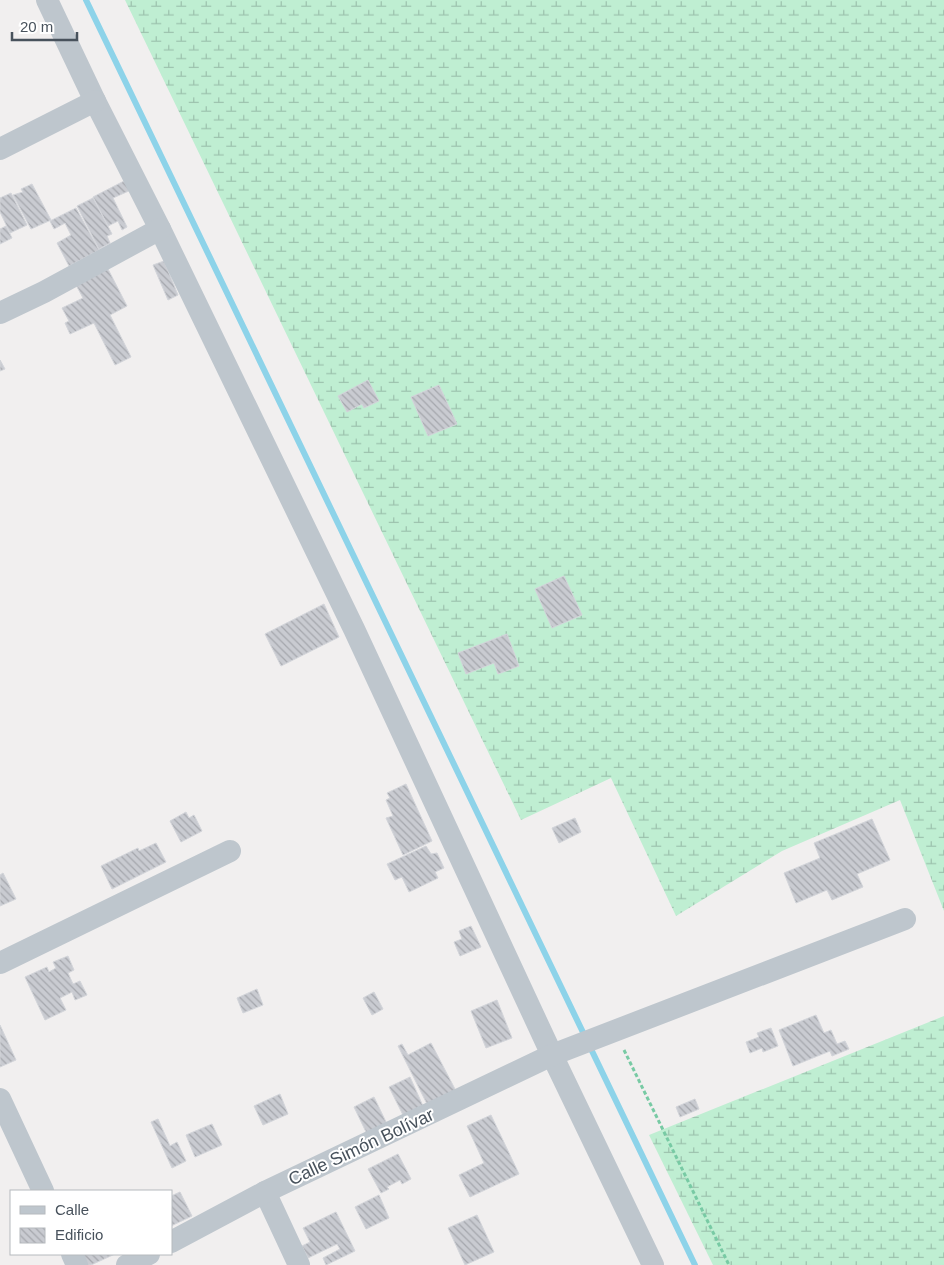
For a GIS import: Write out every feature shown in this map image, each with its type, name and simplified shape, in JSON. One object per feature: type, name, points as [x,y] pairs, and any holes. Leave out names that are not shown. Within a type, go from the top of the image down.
[{"type":"street","points":[[47,0],[354,629],[552,1056],[653,1265]]},
{"type":"street","points":[[0,149],[95,101]]},
{"type":"street","points":[[0,313],[44,292],[160,230]]},
{"type":"street","points":[[0,962],[230,852]]},
{"type":"street","name":"Calle Simón Bolívar","points":[[172,1241],[265,1192],[552,1056],[905,919]]},
{"type":"street","points":[[0,1099],[43,1190]]},
{"type":"street","points":[[265,1192],[299,1265]]},
{"type":"street","points":[[127,1265],[146,1255]]},
{"type":"path","points":[[615,1031],[729,1265]]},
{"type":"green space","points":[[125,0],[944,0],[944,911],[900,800],[782,851],[676,916],[611,778],[521,820]]},
{"type":"green space","points":[[944,1016],[944,1265],[713,1265],[649,1135]]},
{"type":"building","points":[[126,180],[131,190],[113,198],[127,227],[122,230],[118,221],[108,226],[93,197]]},
{"type":"building","points":[[32,184],[51,220],[31,229],[13,195],[23,192],[21,189]]},
{"type":"building","points":[[11,193],[27,225],[10,233],[0,212],[0,198]]},
{"type":"building","points":[[93,198],[112,234],[107,236],[110,243],[99,249],[77,206]]},
{"type":"building","points":[[76,208],[99,250],[69,266],[57,243],[71,235],[65,223],[54,229],[50,221]]},
{"type":"building","points":[[6,226],[12,238],[0,244],[0,229]]},
{"type":"building","points":[[164,261],[178,295],[168,300],[153,265]]},
{"type":"building","points":[[108,269],[127,306],[110,315],[131,357],[115,365],[94,323],[70,334],[65,323],[69,321],[62,308],[83,298],[76,285]]},
{"type":"building","points":[[0,360],[5,369],[0,371]]},
{"type":"building","points":[[368,380],[379,401],[364,408],[362,404],[347,412],[338,396]]},
{"type":"building","points":[[439,385],[457,424],[428,436],[411,397]]},
{"type":"building","points":[[564,576],[582,615],[552,628],[535,589]]},
{"type":"building","points":[[324,604],[339,637],[281,666],[265,634]]},
{"type":"building","points":[[507,634],[519,666],[498,674],[494,663],[466,674],[458,653]]},
{"type":"building","points":[[406,784],[432,841],[403,855],[386,818],[393,816],[386,800],[390,798],[387,793]]},
{"type":"building","points":[[186,812],[189,818],[194,815],[202,831],[181,842],[170,821]]},
{"type":"building","points":[[575,818],[581,832],[559,843],[552,828]]},
{"type":"building","points":[[872,819],[890,860],[857,874],[863,887],[832,900],[827,890],[796,903],[784,873],[820,858],[814,843]]},
{"type":"building","points":[[156,843],[166,862],[112,889],[101,866],[138,848],[139,851]]},
{"type":"building","points":[[426,846],[431,854],[437,853],[444,868],[435,872],[438,878],[409,892],[402,877],[395,880],[387,864]]},
{"type":"building","points":[[3,873],[16,899],[0,906],[0,875]]},
{"type":"building","points":[[471,926],[481,947],[460,956],[454,942],[462,939],[459,931]]},
{"type":"building","points":[[68,956],[74,970],[68,973],[73,984],[80,981],[87,995],[75,1000],[72,992],[60,998],[66,1010],[45,1020],[25,977],[47,967],[49,972],[56,968],[53,962]]},
{"type":"building","points":[[257,989],[263,1005],[243,1013],[237,998]]},
{"type":"building","points":[[374,992],[383,1009],[372,1015],[363,998]]},
{"type":"building","points":[[497,1000],[512,1038],[486,1048],[471,1011]]},
{"type":"building","points":[[816,1015],[824,1033],[831,1030],[837,1044],[845,1041],[849,1049],[832,1056],[830,1051],[793,1066],[779,1030]]},
{"type":"building","points":[[0,1025],[16,1060],[0,1067]]},
{"type":"building","points":[[771,1028],[778,1046],[763,1052],[762,1048],[750,1053],[746,1042],[759,1037],[757,1033]]},
{"type":"building","points":[[431,1043],[456,1091],[428,1106],[398,1046],[402,1044],[408,1055]]},
{"type":"building","points":[[410,1077],[423,1106],[403,1115],[389,1087]]},
{"type":"building","points":[[280,1094],[288,1114],[263,1125],[254,1106]]},
{"type":"building","points":[[374,1097],[387,1124],[367,1134],[354,1107]]},
{"type":"building","points":[[695,1099],[699,1109],[680,1117],[676,1107]]},
{"type":"building","points":[[491,1115],[519,1174],[470,1197],[459,1175],[484,1163],[467,1126]]},
{"type":"building","points":[[158,1119],[170,1146],[177,1142],[186,1161],[172,1168],[151,1122]]},
{"type":"building","points":[[212,1124],[222,1145],[195,1157],[186,1135]]},
{"type":"building","points":[[398,1154],[411,1179],[402,1184],[400,1180],[387,1187],[389,1189],[381,1193],[368,1169]]},
{"type":"building","points":[[180,1192],[192,1216],[172,1226],[172,1196]]},
{"type":"building","points":[[379,1195],[389,1218],[366,1229],[355,1207]]},
{"type":"building","points":[[336,1212],[355,1251],[326,1265],[323,1258],[340,1249],[337,1244],[308,1258],[302,1246],[310,1242],[303,1228]]},
{"type":"building","points":[[477,1215],[494,1252],[465,1265],[448,1228]]},
{"type":"building","points":[[79,1255],[113,1255],[91,1265],[84,1265]]},
{"type":"waterway","points":[[86,0],[695,1265]]}]
